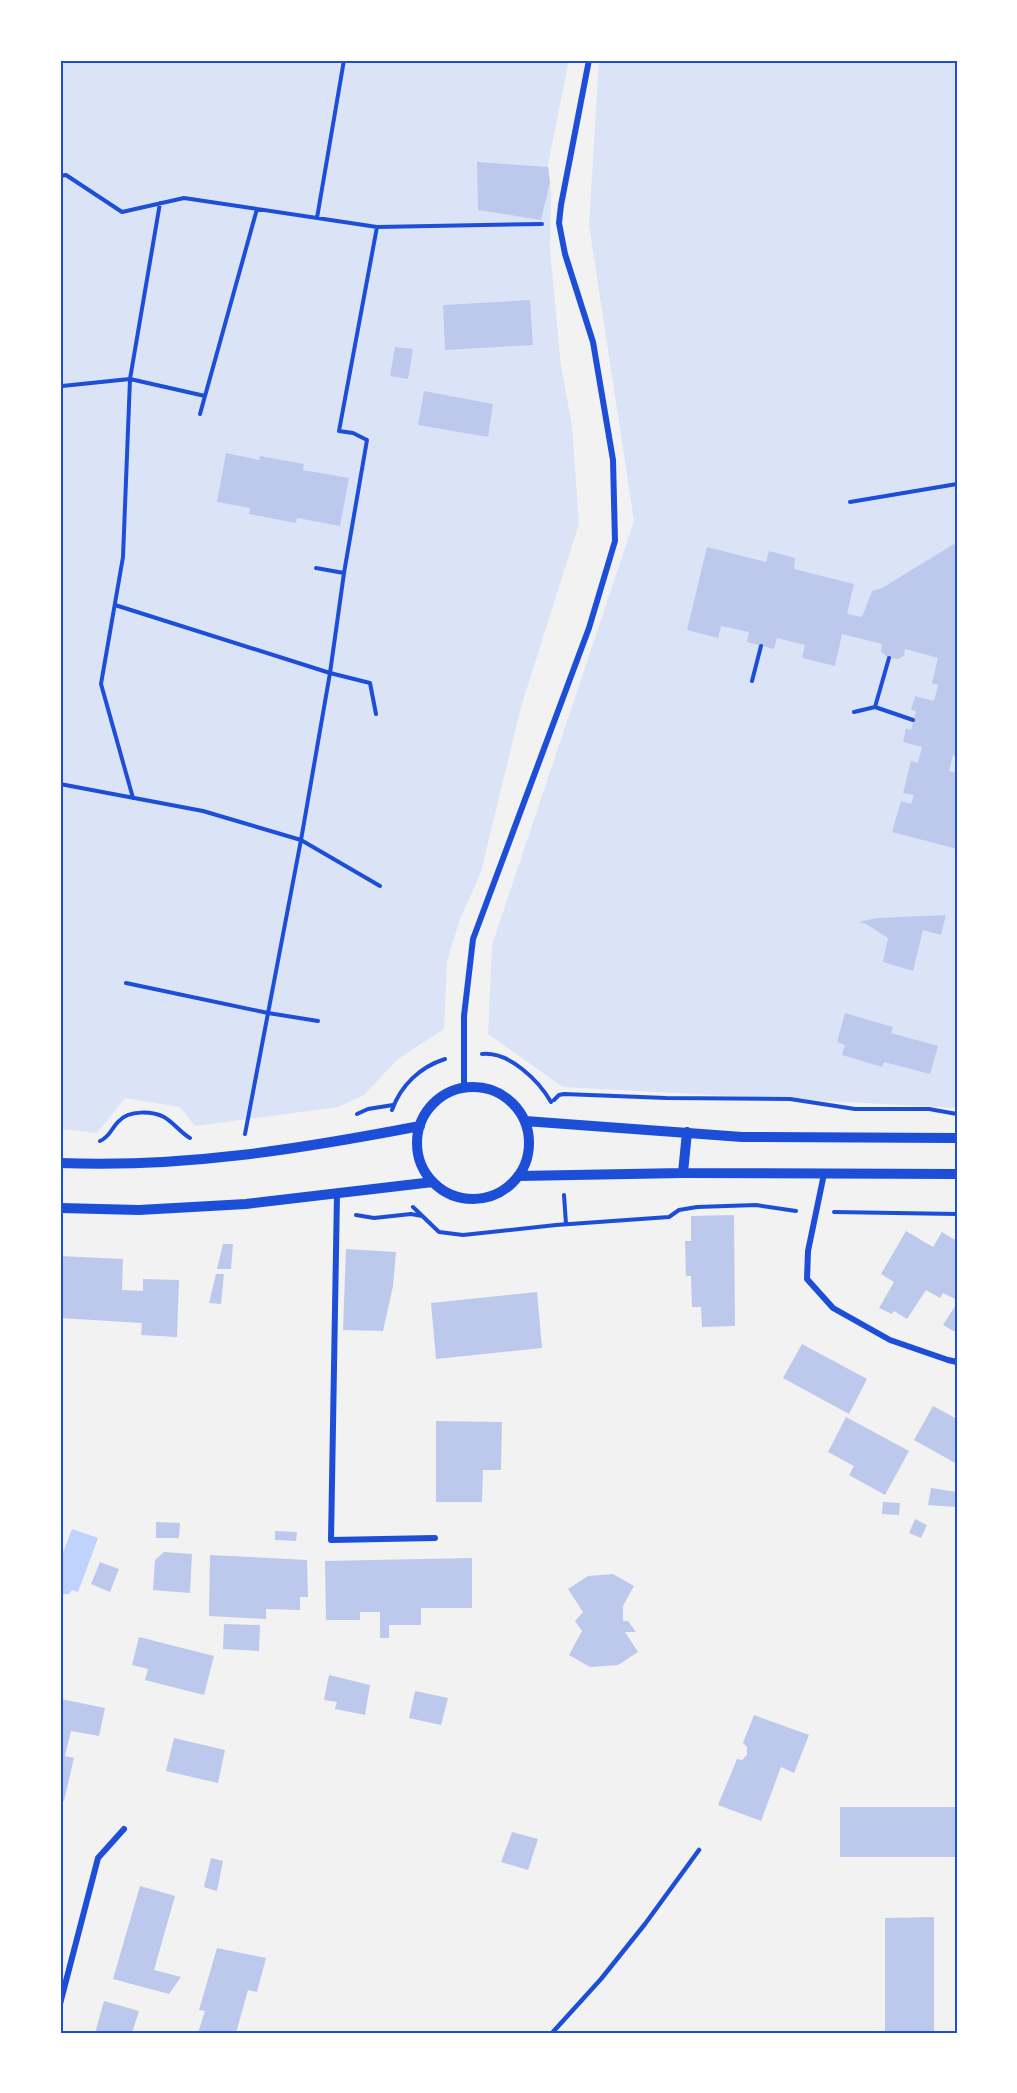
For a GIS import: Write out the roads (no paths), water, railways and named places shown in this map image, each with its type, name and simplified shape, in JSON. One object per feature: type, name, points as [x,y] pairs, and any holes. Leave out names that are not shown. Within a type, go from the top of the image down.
[{"type":"street","points":[[464,1088],[464,1016],[473,939],[589,628],[615,541],[613,460],[593,342],[565,254],[559,223],[589,60]]},
{"type":"street","points":[[464,1088],[482,1088],[500,1094],[514,1105],[525,1121],[529,1140],[527,1159],[519,1176],[507,1188],[493,1196],[477,1199],[461,1198],[446,1192],[433,1182],[424,1170],[419,1156],[420,1126],[427,1112],[437,1101],[450,1093],[464,1088]]},
{"type":"street","points":[[525,1121],[742,1137],[957,1138]]},
{"type":"street","points":[[60,1163],[184,1162],[292,1150],[420,1126]]},
{"type":"street","points":[[683,1173],[687,1132]]},
{"type":"street","points":[[519,1176],[683,1173],[957,1174]]},
{"type":"street","points":[[824,1174],[808,1251],[807,1279],[833,1308],[890,1340],[957,1362]]},
{"type":"street","points":[[60,1208],[139,1210],[246,1204],[433,1182]]},
{"type":"street","points":[[337,1194],[331,1540],[435,1538]]},
{"type":"street","points":[[60,2004],[98,1858],[124,1829]]},
{"type":"lane","points":[[552,2033],[601,1979],[699,1850]]},
{"type":"water","points":[[72,1529],[98,1538],[78,1592],[72,1590],[69,1594],[62,1594],[60,1592],[60,1560]]}]
